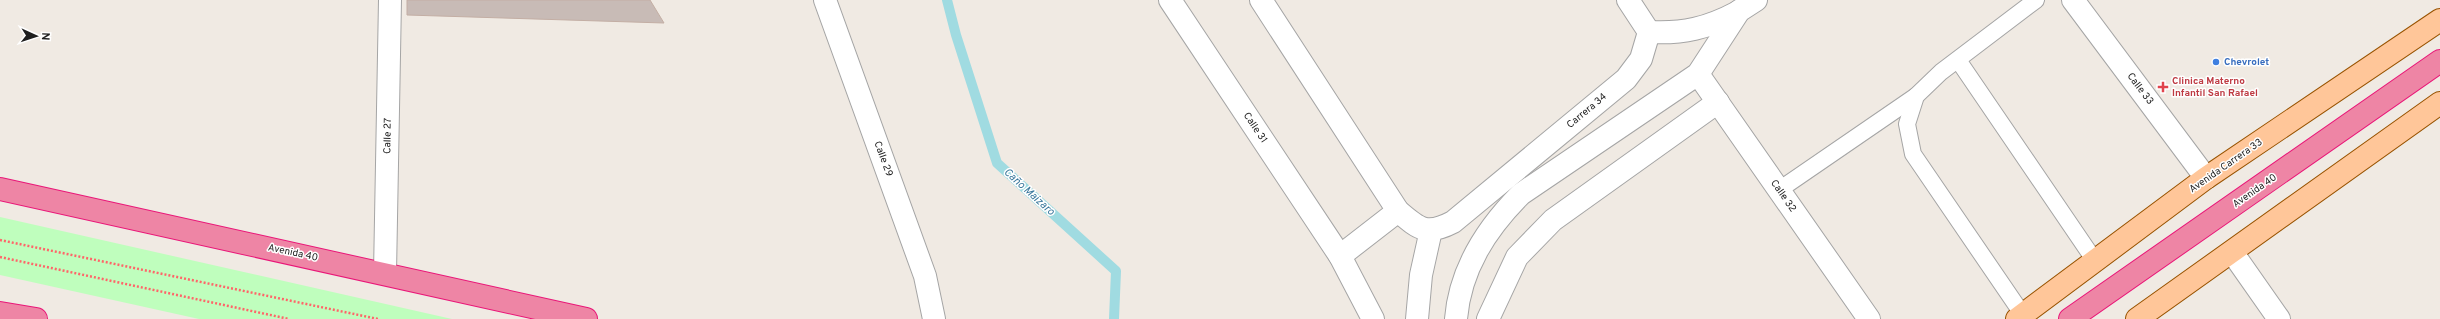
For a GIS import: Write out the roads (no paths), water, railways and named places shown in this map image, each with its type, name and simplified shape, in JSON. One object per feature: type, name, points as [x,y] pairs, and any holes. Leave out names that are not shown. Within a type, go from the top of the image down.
[{"type":"highway","name":"Avenida 40","points":[[2070,319],[2440,61]]},
{"type":"highway","name":"Avenida 40","points":[[0,189],[385,273],[586,319]]},
{"type":"highway","points":[[0,313],[36,319]]},
{"type":"main road","name":"Avenida Carrera 33","points":[[2020,317],[2206,178],[2440,20]]},
{"type":"main road","points":[[2137,319],[2440,103]]},
{"type":"street","name":"Calle 27","points":[[385,273],[390,0]]},
{"type":"street","name":"Calle 29","points":[[826,0],[925,276],[934,319]]},
{"type":"street","name":"Calle 31","points":[[1170,0],[1340,256],[1373,319]]},
{"type":"street","points":[[1261,0],[1398,211],[1421,229],[1431,230],[1421,275],[1417,319]]},
{"type":"street","points":[[1628,0],[1649,32],[1672,33],[1696,30],[1718,22],[1747,6]]},
{"type":"street","name":"Calle 33","points":[[2073,0],[2206,178]]},
{"type":"street","points":[[1456,319],[1462,283],[1472,258],[1485,234],[1501,214],[1520,194],[1698,74],[1747,6]]},
{"type":"street","name":"Carrera 34","points":[[1431,230],[1453,222],[1626,79],[1641,60],[1649,32]]},
{"type":"street","name":"Calle 32","points":[[1698,74],[1869,319]]},
{"type":"street","points":[[1488,319],[1517,257],[1553,220],[1718,102]]},
{"type":"street","points":[[1340,256],[1398,211]]},
{"type":"street","points":[[2232,252],[2279,319]]},
{"type":"lane","points":[[1779,190],[1916,96],[1958,60],[2036,0]]},
{"type":"lane","points":[[1958,60],[2095,261]]},
{"type":"lane","points":[[1916,96],[1907,124],[1913,154],[2020,317]]},
{"type":"waterway","name":"Caño Maizaro","points":[[947,0],[956,35],[997,163],[1116,271],[1114,319]]},
{"type":"place","name":"Chevrolet","points":[[2216,62]]},
{"type":"place","name":"Clinica Materno Infantil San Rafael","points":[[2163,87]]}]
